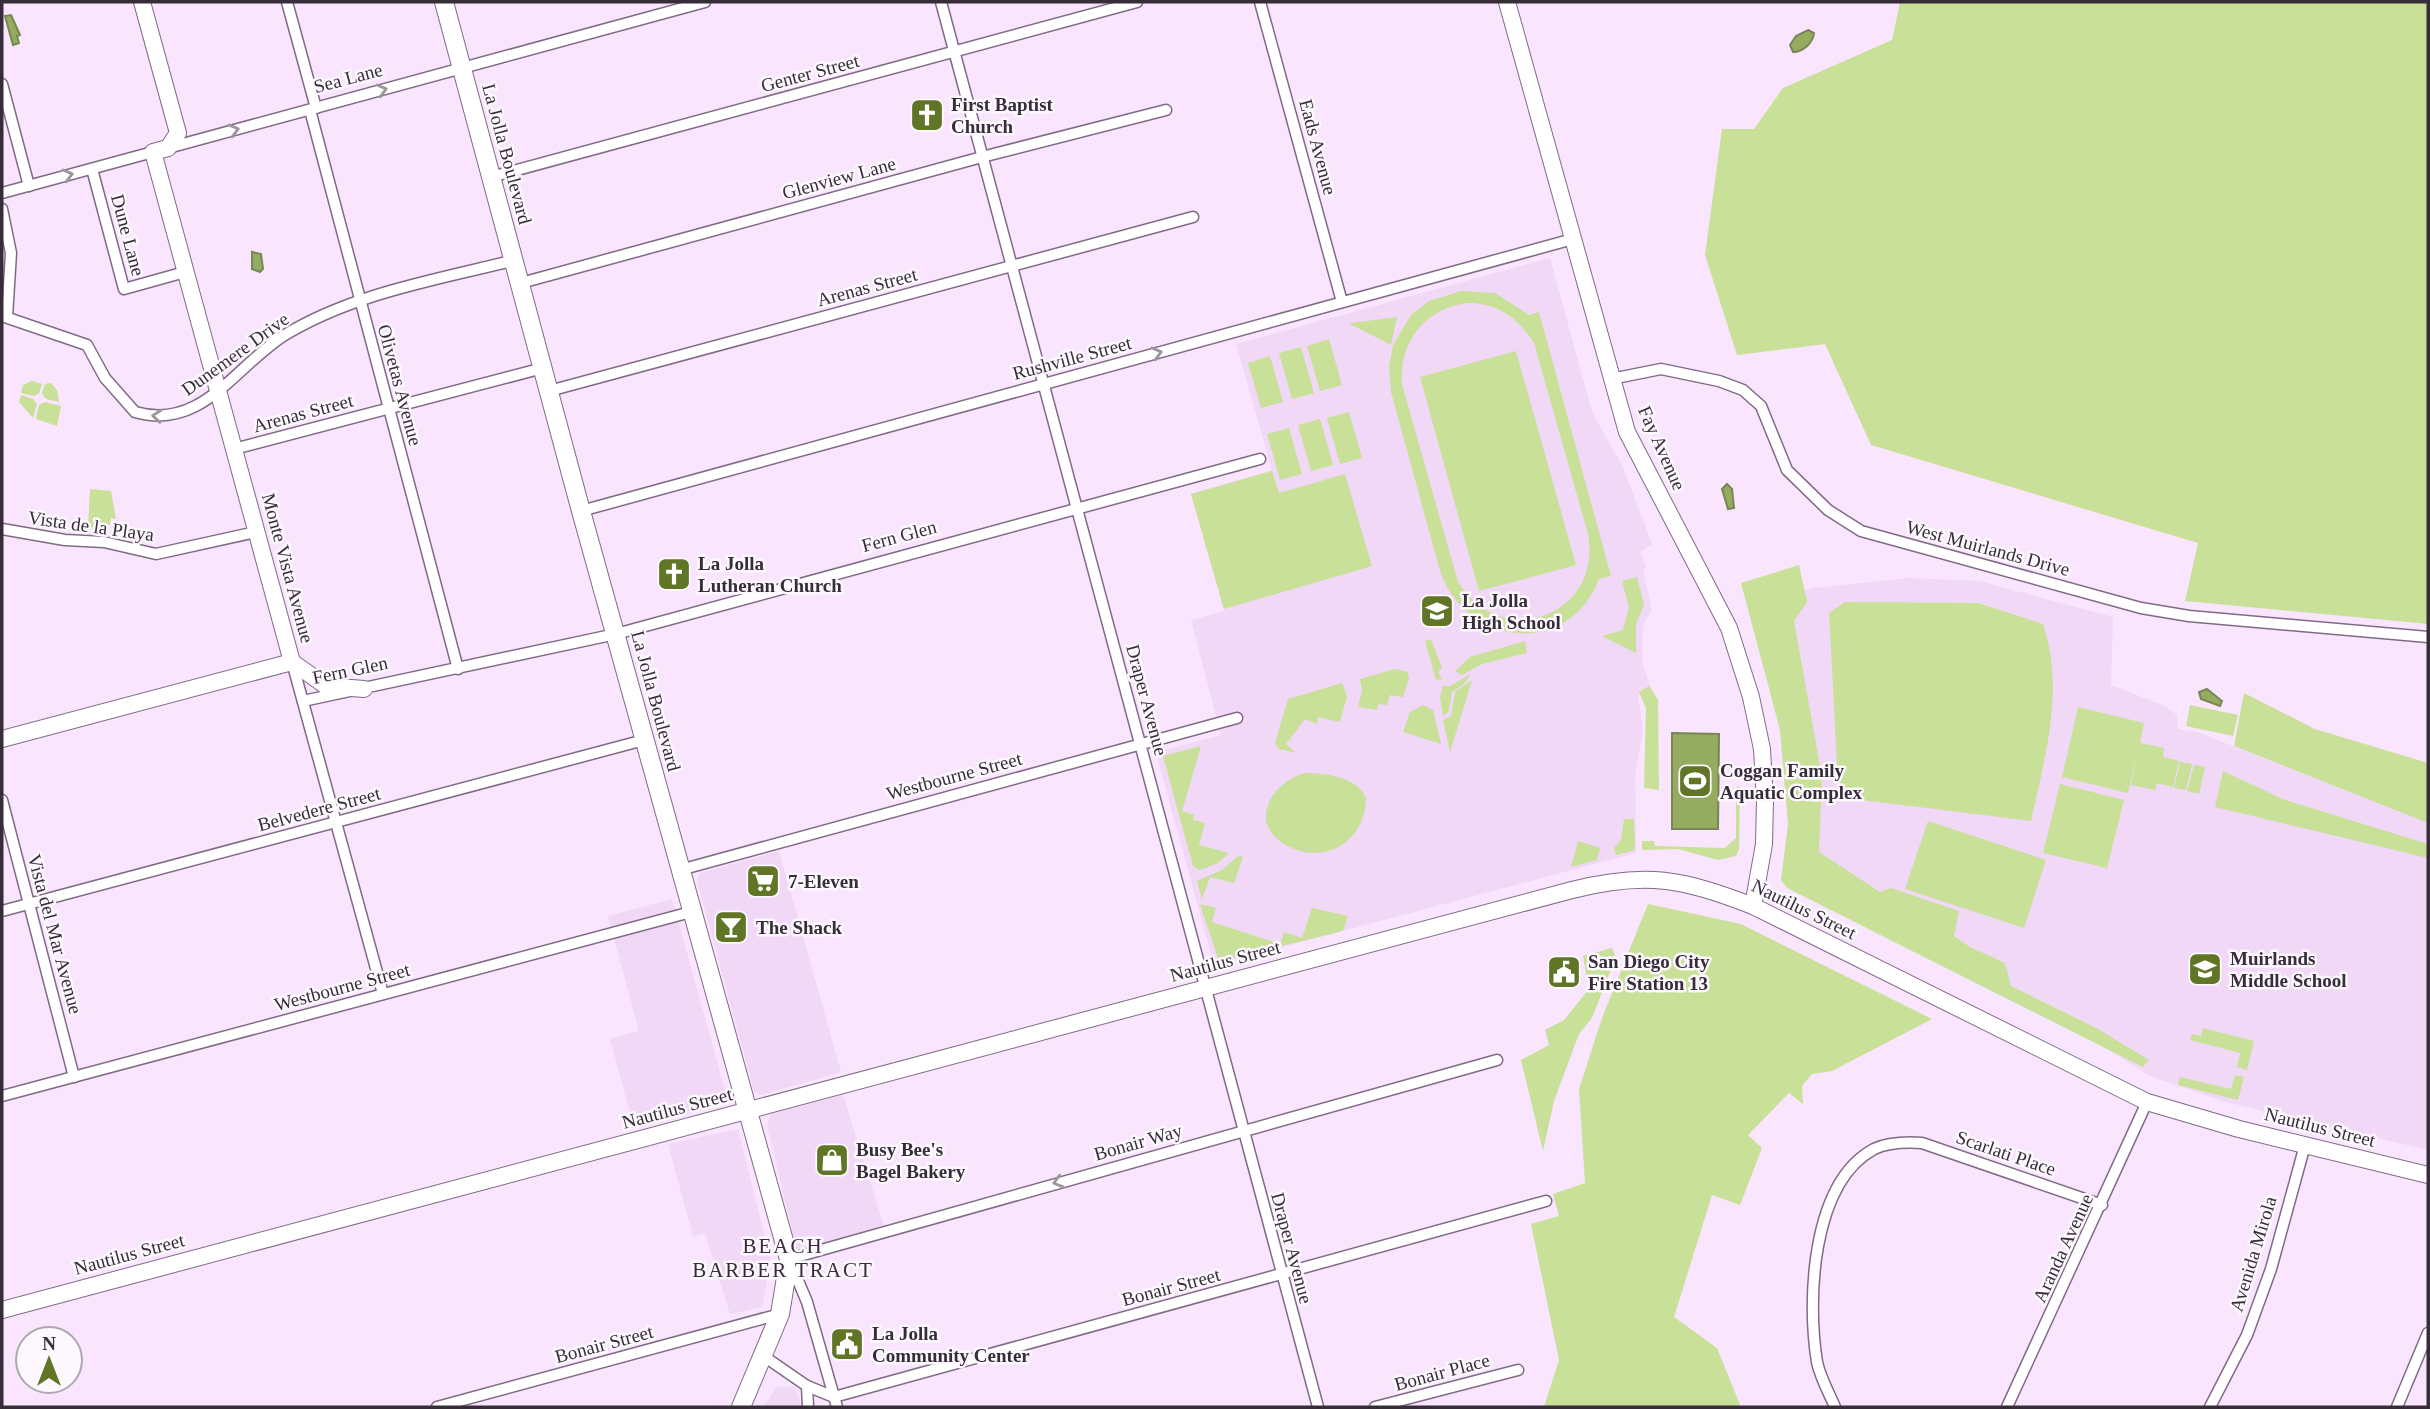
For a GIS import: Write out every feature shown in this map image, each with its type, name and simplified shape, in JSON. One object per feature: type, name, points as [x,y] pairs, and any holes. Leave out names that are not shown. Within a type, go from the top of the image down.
[{"type":"main road","name":"La Jolla Boulevard","points":[[444,2],[691,912],[789,1259],[780,1314],[765,1357],[741,1407]]},
{"type":"street","name":"Monte Vista Avenue","points":[[142,2],[178,133],[161,150],[185,272],[383,994]]},
{"type":"street","name":"Olivetas Avenue","points":[[287,2],[358,300],[458,669]]},
{"type":"street","name":"Sea Lane","points":[[2,193],[705,2]]},
{"type":"street","name":"Draper Avenue","points":[[941,2],[1318,1407]]},
{"type":"street","name":"Genter Street","points":[[491,177],[1137,2]]},
{"type":"street","name":"Eads Avenue","points":[[1260,2],[1342,302]]},
{"type":"street","name":"Fay Avenue","points":[[1507,2],[1627,432],[1730,628],[1751,697],[1762,748],[1765,802],[1764,844],[1753,906]]},
{"type":"street","points":[[2,84],[29,186]]},
{"type":"street","name":"Glenview Lane","points":[[522,284],[982,156],[1166,110]]},
{"type":"street","name":"Dune Lane","points":[[92,169],[124,289],[185,272]]},
{"type":"street","name":"Dunemere Drive","points":[[2,209],[11,253],[4,316],[87,345],[105,378],[135,412],[175,416],[218,391],[282,337],[358,300],[515,260]]},
{"type":"street","name":"Arenas Street","points":[[549,391],[1193,217]]},
{"type":"street","name":"Rushville Street","points":[[581,511],[1573,239]]},
{"type":"street","name":"Arenas Street","points":[[234,449],[543,368]]},
{"type":"street","name":"West Muirlands Drive","points":[[1612,380],[1661,369],[1719,381],[1742,390],[1761,406],[1787,470],[1828,510],[1861,531],[2141,608],[2189,616],[2428,637]]},
{"type":"street","name":"Fern Glen","points":[[303,701],[616,634],[1260,459]]},
{"type":"street","name":"Vista de la Playa","points":[[2,529],[65,540],[104,542],[156,554],[256,532]]},
{"type":"street","points":[[292,662],[326,685],[363,689]]},
{"type":"street","name":"Fern Glen","points":[[2,739],[292,662]]},
{"type":"street","name":"Westbourne Street","points":[[680,870],[1237,718]]},
{"type":"street","name":"Belvedere Street","points":[[2,911],[644,740]]},
{"type":"street","name":"Vista del Mar Avenue","points":[[2,800],[74,1077]]},
{"type":"street","name":"Nautilus Street","points":[[2,1310],[1603,882],[1646,878],[1674,880],[1753,906],[2147,1102],[2428,1175]]},
{"type":"street","name":"Westbourne Street","points":[[2,1096],[691,912]]},
{"type":"street","name":"Bonair Way","points":[[789,1259],[1497,1060]]},
{"type":"street","name":"Aranda Avenue","points":[[2007,1407],[2147,1102]]},
{"type":"street","name":"Scarlati Place","points":[[1835,1407],[1818,1365],[1812,1316],[1812,1273],[1818,1243],[1836,1191],[1858,1161],[1875,1149],[1900,1142],[1938,1147],[2102,1205]]},
{"type":"street","name":"Avenida Mirola","points":[[2210,1407],[2247,1335],[2271,1269],[2305,1145]]},
{"type":"street","name":"Bonair Street","points":[[836,1402],[1546,1201]]},
{"type":"street","points":[[789,1259],[807,1302],[836,1402]]},
{"type":"street","name":"Bonair Street","points":[[437,1407],[780,1314]]},
{"type":"street","points":[[2397,1407],[2428,1333]]},
{"type":"street","points":[[765,1357],[836,1402]]},
{"type":"street","name":"Bonair Place","points":[[1375,1407],[1518,1370]]},
{"type":"street","points":[[807,1386],[808,1407]]},
{"type":"shaded area","points":[[1900,2],[2428,2],[2428,624],[2185,601],[2198,543],[1871,445],[1825,344],[1737,355],[1705,255],[1722,129],[1754,129],[1783,88],[1892,40]]},
{"type":"shaded area","points":[[11,15],[20,35],[17,36],[19,43],[13,45],[5,16]]},
{"type":"shaded area","points":[[1808,30],[1814,33],[1810,43],[1804,49],[1793,52],[1790,45],[1796,36]]},
{"type":"shaded area","points":[[252,252],[261,254],[263,269],[260,272],[252,269]]},
{"type":"shaded area","name":"La Jolla High School","points":[[1550,258],[1592,412],[1622,465],[1652,544],[1640,552],[1646,567],[1643,571],[1652,610],[1643,624],[1642,661],[1651,689],[1638,695],[1643,731],[1635,774],[1636,853],[1214,965],[1156,752],[1221,735],[1191,620],[1224,611],[1191,494],[1272,470],[1236,344]]},
{"type":"shaded area","points":[[1461,291],[1495,293],[1529,315],[1539,312],[1611,576],[1599,579],[1585,604],[1565,622],[1542,631],[1518,633],[1494,628],[1472,615],[1453,596],[1440,571],[1391,392],[1389,367],[1393,345],[1411,315],[1429,301]],"holes":[[[1478,304],[1498,309],[1514,319],[1534,343],[1588,534],[1589,563],[1580,586],[1565,604],[1545,615],[1522,620],[1499,616],[1477,604],[1458,582],[1402,384],[1402,368],[1410,341],[1427,320],[1452,306]]]},
{"type":"shaded area","points":[[1397,317],[1391,345],[1350,324],[1351,323]]},
{"type":"shaded area","points":[[1329,339],[1342,385],[1320,391],[1307,346]]},
{"type":"shaded area","points":[[1301,347],[1314,393],[1292,399],[1279,353]]},
{"type":"shaded area","points":[[1516,351],[1576,565],[1479,591],[1420,377]]},
{"type":"shaded area","points":[[1270,356],[1283,402],[1261,408],[1248,363]]},
{"type":"shaded area","points":[[32,381],[42,384],[39,393],[34,396],[21,393],[23,385]]},
{"type":"shaded area","points":[[51,383],[57,390],[59,402],[46,399],[42,393],[45,384]]},
{"type":"shaded area","points":[[21,395],[33,399],[37,404],[33,418],[19,402]]},
{"type":"shaded area","points":[[45,402],[61,406],[57,426],[36,419],[39,405]]},
{"type":"shaded area","points":[[1349,412],[1362,458],[1340,464],[1327,418]]},
{"type":"shaded area","points":[[1320,419],[1333,465],[1311,471],[1298,425]]},
{"type":"shaded area","points":[[1289,428],[1302,474],[1280,480],[1267,434]]},
{"type":"shaded area","points":[[1272,471],[1279,493],[1345,474],[1372,566],[1224,609],[1191,494]]},
{"type":"shaded area","points":[[1727,484],[1732,489],[1734,508],[1728,509],[1722,489]]},
{"type":"shaded area","points":[[90,489],[111,491],[116,519],[111,518],[110,525],[105,524],[104,528],[88,527]]},
{"type":"shaded area","points":[[1799,565],[1807,602],[1794,621],[1822,777],[1819,852],[1880,892],[1891,888],[1959,911],[1954,936],[1970,947],[2005,963],[2011,986],[2098,1029],[2149,1060],[2143,1067],[1787,888],[1781,880],[1788,824],[1780,730],[1741,583]]},
{"type":"shaded area","points":[[1637,577],[1644,605],[1636,624],[1636,653],[1602,636],[1623,630],[1629,607],[1622,581]]},
{"type":"shaded area","name":"Muirlands Middle School","points":[[1909,578],[1979,581],[2113,617],[2111,685],[2165,706],[2177,715],[2178,729],[2200,733],[2428,823],[2428,1150],[2222,1101],[2148,1075],[1814,863],[1773,601],[1813,588]]},
{"type":"shaded area","points":[[1845,602],[1978,603],[2043,624],[2049,649],[2053,698],[2047,748],[2031,821],[1854,799],[1838,781],[1829,613]]},
{"type":"shaded area","points":[[1431,639],[1442,668],[1438,672],[1442,679],[1436,680],[1425,641]]},
{"type":"shaded area","points":[[1525,641],[1527,653],[1482,664],[1462,675],[1455,671],[1470,657]]},
{"type":"shaded area","points":[[1395,669],[1407,672],[1409,678],[1403,697],[1390,695],[1387,705],[1378,704],[1377,710],[1358,707],[1362,691],[1360,679]]},
{"type":"shaded area","points":[[1471,674],[1464,684],[1452,692],[1449,711],[1443,716],[1440,697],[1443,685],[1448,687]]},
{"type":"shaded area","points":[[1472,680],[1450,752],[1443,720],[1451,716],[1455,692]]},
{"type":"shaded area","points":[[1342,683],[1347,696],[1340,722],[1318,717],[1317,724],[1305,719],[1286,744],[1296,753],[1279,749],[1275,743],[1288,699]]},
{"type":"shaded area","points":[[1649,686],[1658,700],[1659,790],[1644,788],[1646,708],[1639,692]]},
{"type":"shaded area","points":[[2207,689],[2222,701],[2220,706],[2201,699],[2199,692]]},
{"type":"shaded area","points":[[2244,693],[2315,729],[2428,763],[2428,823],[2234,746]]},
{"type":"shaded area","points":[[1423,705],[1433,710],[1441,744],[1403,732],[1410,712]]},
{"type":"shaded area","points":[[2190,705],[2238,715],[2233,736],[2186,726]]},
{"type":"shaded area","points":[[2078,707],[2144,723],[2140,743],[2164,748],[2163,757],[2179,761],[2173,787],[2157,783],[2155,790],[2131,785],[2137,756],[2128,793],[2062,777]]},
{"type":"shaded area","name":"Coggan Family Aquatic Complex","points":[[1672,733],[1719,734],[1718,829],[1672,829]]},
{"type":"shaded area","points":[[1201,746],[1182,811],[1194,815],[1193,820],[1205,823],[1199,845],[1229,853],[1218,863],[1200,870],[1193,866],[1163,756]]},
{"type":"shaded area","points":[[2180,762],[2192,764],[2186,790],[2174,788]]},
{"type":"shaded area","points":[[2194,765],[2205,767],[2199,794],[2187,791]]},
{"type":"shaded area","points":[[2223,771],[2285,800],[2428,844],[2428,858],[2215,807]]},
{"type":"shaded area","points":[[1304,773],[1331,775],[1348,781],[1356,785],[1366,798],[1359,827],[1351,838],[1328,851],[1300,851],[1274,836],[1268,826],[1268,805],[1274,795],[1292,778]]},
{"type":"shaded area","points":[[2060,784],[2124,800],[2107,868],[2043,853]]},
{"type":"shaded area","points":[[1740,786],[1739,849],[1736,856],[1718,860],[1678,849],[1642,850],[1642,841],[1654,841],[1655,846],[1725,848],[1736,838],[1736,787]]},
{"type":"shaded area","points":[[1624,819],[1634,819],[1635,850],[1616,855],[1614,848],[1621,840]]},
{"type":"shaded area","points":[[1928,821],[2046,860],[2024,928],[1905,889]]},
{"type":"shaded area","points":[[1578,841],[1600,848],[1597,860],[1571,867]]},
{"type":"shaded area","points":[[779,851],[841,1072],[761,1095],[754,1091],[697,881],[700,873]]},
{"type":"shaded area","points":[[1238,856],[1243,857],[1234,883],[1210,877],[1202,899],[1197,881],[1222,870]]},
{"type":"shaded area","points":[[672,899],[727,1097],[724,1104],[634,1127],[610,1039],[639,1031],[608,916]]},
{"type":"shaded area","points":[[1200,904],[1216,908],[1212,922],[1280,944],[1284,932],[1302,938],[1312,908],[1348,916],[1343,931],[1219,961]]},
{"type":"shaded area","points":[[1648,904],[1741,924],[1932,1019],[1832,1071],[1812,1074],[1802,1086],[1803,1104],[1789,1093],[1748,1135],[1762,1148],[1740,1205],[1712,1195],[1674,1317],[1717,1348],[1741,1407],[1544,1407],[1559,1360],[1531,1224],[1559,1216],[1553,1194],[1585,1183],[1579,1089],[1602,1018]]},
{"type":"shaded area","points":[[1612,948],[1615,955],[1612,967],[1592,1018],[1579,1034],[1554,1101],[1543,1151],[1521,1060],[1549,1045],[1545,1030],[1564,1020],[1589,989],[1583,956]]},
{"type":"shaded area","points":[[2203,1028],[2254,1041],[2247,1070],[2237,1067],[2240,1053],[2190,1040],[2192,1034],[2201,1036]]},
{"type":"shaded area","points":[[2235,1075],[2244,1077],[2238,1100],[2178,1085],[2180,1077],[2231,1089]]},
{"type":"shaded area","points":[[843,1095],[884,1226],[797,1251],[767,1125],[771,1113]]},
{"type":"shaded area","points":[[738,1129],[771,1261],[762,1307],[730,1314],[705,1233],[693,1236],[668,1144]]},
{"type":"shaded area","points":[[778,1386],[794,1387],[803,1407],[763,1407]]},
{"type":"place","name":"First Baptist Church","points":[[927,115]]},
{"type":"place","name":"La Jolla Lutheran Church","points":[[674,574]]},
{"type":"place","name":"La Jolla High School","points":[[1437,611]]},
{"type":"place","name":"Coggan Family Aquatic Complex","points":[[1695,781]]},
{"type":"place","name":"7-Eleven","points":[[763,881]]},
{"type":"place","name":"The Shack","points":[[731,927]]},
{"type":"place","name":"Muirlands Middle School","points":[[2205,969]]},
{"type":"place","name":"San Diego City Fire Station 13","points":[[1564,972]]},
{"type":"place","name":"Busy Bee's Bagel Bakery","points":[[832,1160]]},
{"type":"place","name":"La Jolla Community Center","points":[[847,1344]]},
{"type":"district","name":"BEACH BARBER TRACT","points":[[783,1258]]}]
